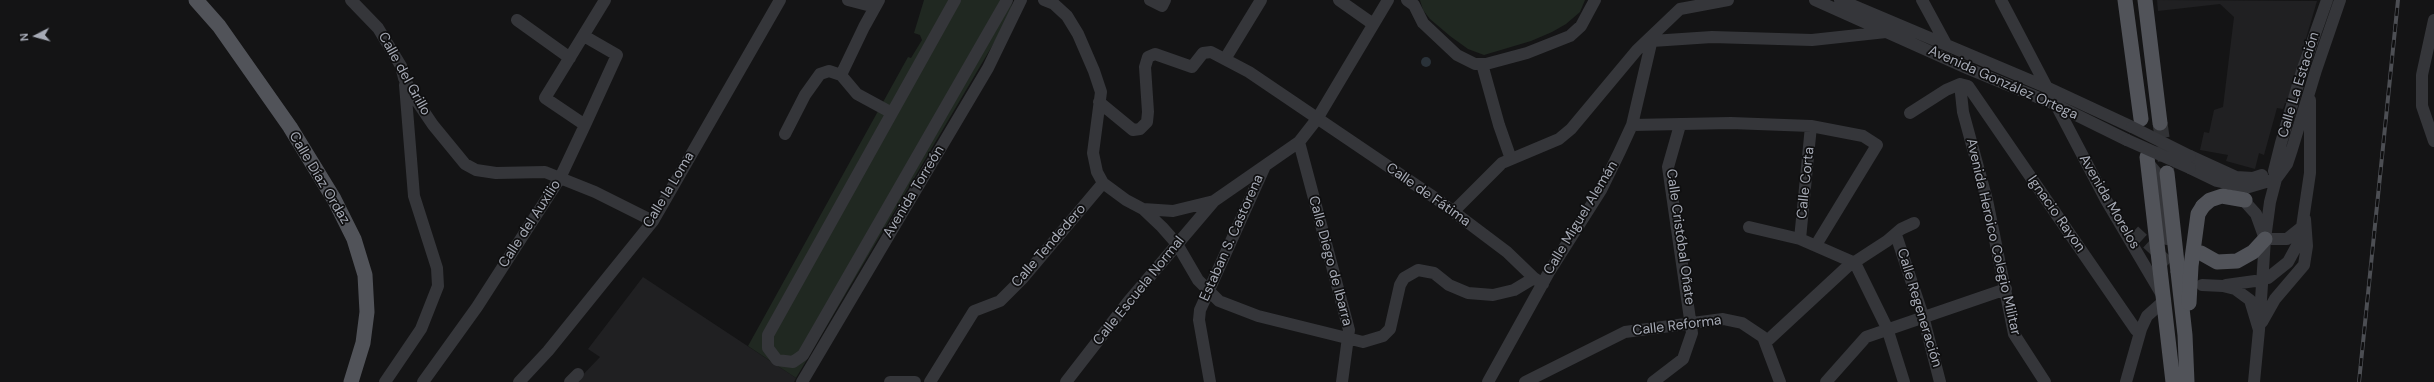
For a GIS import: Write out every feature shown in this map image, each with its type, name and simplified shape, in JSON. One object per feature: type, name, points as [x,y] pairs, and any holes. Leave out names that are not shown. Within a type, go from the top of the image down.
[{"type":"main road","name":"Calle Díaz Ordaz","points":[[196,0],[224,32],[290,127],[334,199],[354,239],[365,275],[367,312],[363,343],[352,382]]},
{"type":"main road","points":[[2125,0],[2136,123]]},
{"type":"main road","points":[[2144,0],[2160,123]]},
{"type":"main road","points":[[2147,160],[2165,300],[2173,382]]},
{"type":"main road","points":[[2186,356],[2172,253],[2168,176],[2176,215],[2184,238],[2195,248],[2217,262],[2237,261],[2253,252],[2265,239]]},
{"type":"main road","points":[[2187,382],[2186,356],[2189,303],[2198,214],[2203,206],[2210,200],[2222,196],[2234,196],[2245,200]]},
{"type":"street","name":"Calle del Grillo","points":[[351,0],[378,28],[401,66],[404,78],[433,125],[465,164],[476,170],[496,173],[545,172],[596,192],[652,220]]},
{"type":"street","points":[[585,125],[545,98],[605,0]]},
{"type":"street","name":"Calle la Loma","points":[[519,382],[548,351],[652,220],[780,0]]},
{"type":"street","points":[[841,74],[877,4],[848,0]]},
{"type":"street","points":[[955,0],[768,335],[768,348],[777,360],[793,362],[803,354],[1007,0]]},
{"type":"street","name":"Avenida Torreón","points":[[802,382],[988,68],[1021,0]]},
{"type":"street","points":[[1044,0],[1054,4],[1067,16],[1078,34],[1101,92],[1093,153],[1097,172],[1103,183],[1126,200],[1143,209],[1177,244],[1198,280],[1219,301],[1236,309],[1363,342],[1383,336],[1390,329],[1400,285],[1404,278],[1418,270],[1434,273],[1449,285],[1474,294],[1493,295],[1514,290],[1539,281]]},
{"type":"street","points":[[1150,0],[1162,6],[1165,0]]},
{"type":"street","points":[[1226,59],[1261,0]]},
{"type":"street","points":[[1339,0],[1373,24]]},
{"type":"street","points":[[1143,209],[1174,211],[1214,201],[1299,142],[1316,119],[1388,0]]},
{"type":"street","points":[[1412,2],[1423,23],[1457,55],[1475,64],[1482,64],[1527,53],[1570,36],[1581,26],[1595,0]]},
{"type":"street","points":[[1454,211],[1502,163],[1559,139],[1571,129],[1637,50],[1652,38],[1680,9],[1728,0]]},
{"type":"street","name":"Avenida González Ortega","points":[[1815,0],[2054,104],[2127,140],[2190,162]]},
{"type":"street","name":"Avenida González Ortega","points":[[1840,0],[2046,87],[2136,123],[2190,162]]},
{"type":"street","points":[[1922,0],[1946,44]]},
{"type":"street","points":[[2001,0],[2046,87]]},
{"type":"street","name":"Calle La Estación","points":[[2275,175],[2312,41],[2327,0]]},
{"type":"street","name":"Calle La Estación","points":[[2275,175],[2290,157],[2310,89],[2340,0]]},
{"type":"street","points":[[517,20],[570,58]]},
{"type":"street","points":[[2434,20],[2422,75],[2422,106],[2434,141]]},
{"type":"street","points":[[1652,38],[1812,40],[1887,32],[1907,28]]},
{"type":"street","name":"Calle del Auxilio","points":[[423,382],[477,307],[560,178],[585,125],[617,55],[584,36]]},
{"type":"street","name":"Calle Miguel Alemán","points":[[1488,382],[1539,281],[1601,190],[1632,125],[1652,38]]},
{"type":"street","name":"Calle de Fátima","points":[[1100,102],[1133,130],[1140,129],[1147,122],[1148,112],[1145,67],[1148,57],[1155,54],[1192,67],[1204,53],[1211,52],[1249,72],[1316,119],[1454,211],[1506,252],[1539,281]]},
{"type":"street","points":[[1482,64],[1499,125],[1511,159]]},
{"type":"street","points":[[785,134],[805,95],[820,74],[829,72],[841,74],[857,94],[892,113]]},
{"type":"street","points":[[385,382],[421,329],[438,286],[438,268],[414,196],[404,78]]},
{"type":"street","points":[[1910,113],[1946,90],[1960,84]]},
{"type":"street","name":"Ignacio Rayon","points":[[1960,84],[1968,86],[2136,330],[2141,328]]},
{"type":"street","name":"Avenida Heroico Colegio Militar","points":[[1960,84],[1963,112],[1987,200],[2014,334],[2045,382]]},
{"type":"street","name":"Avenida Morelos","points":[[2046,87],[2106,200],[2165,300]]},
{"type":"street","name":"Calle La Estación","points":[[2305,214],[2310,173],[2310,89]]},
{"type":"street","points":[[1632,125],[1731,123],[1811,126],[1863,136],[1877,146],[1816,245]]},
{"type":"street","name":"Calle Cristóbal Oñate","points":[[1653,382],[1683,359],[1692,333],[1692,322],[1668,167],[1680,125]]},
{"type":"street","name":"Calle Corta","points":[[1800,239],[1811,126]]},
{"type":"street","name":"Calle Diego de Ibarra","points":[[1299,142],[1349,330],[1342,382]]},
{"type":"street","points":[[2147,160],[2159,176],[2172,253]]},
{"type":"street","points":[[2190,162],[2236,177],[2253,178],[2275,175]]},
{"type":"street","points":[[2190,162],[2245,200],[2260,220],[2265,239]]},
{"type":"street","name":"Estaban S. Castorena","points":[[1210,382],[1199,320],[1207,290],[1265,166]]},
{"type":"street","points":[[2217,181],[2249,186],[2275,175]]},
{"type":"street","points":[[2254,382],[2265,239],[2275,175]]},
{"type":"street","name":"Calle Tendedero","points":[[930,382],[974,311],[1000,301],[1023,278],[1103,183]]},
{"type":"street","points":[[2106,200],[2134,231]]},
{"type":"street","name":"Calle Escuela Normal","points":[[1066,382],[1128,302],[1214,201]]},
{"type":"street","points":[[2268,278],[2288,262],[2301,238],[2305,214]]},
{"type":"street","points":[[2259,330],[2270,306],[2304,265],[2307,238],[2305,214]]},
{"type":"street","points":[[1766,342],[1847,267],[1896,235],[1901,229],[1914,224]]},
{"type":"street","points":[[1749,226],[1800,239],[1816,245],[1855,263],[1860,268],[1887,328],[1904,382]]},
{"type":"street","points":[[2265,239],[2287,239],[2302,227]]},
{"type":"street","name":"Calle Regeneración","points":[[1896,235],[1922,316],[1940,382]]},
{"type":"street","points":[[2202,285],[2223,286],[2255,282]]},
{"type":"street","points":[[2223,286],[2238,291],[2250,300],[2259,330]]},
{"type":"street","points":[[1826,382],[1866,337],[1922,316],[2006,289]]},
{"type":"street","points":[[2126,382],[2141,328],[2147,316],[2165,300]]},
{"type":"street","name":"Calle Reforma","points":[[1525,382],[1626,332],[1723,319],[1737,322],[1759,333],[1766,342],[1780,382]]},
{"type":"street","points":[[890,382],[915,382]]},
{"type":"shaded area","points":[[924,0],[1012,0],[1011,14],[796,378],[748,346],[908,57],[911,58],[922,40],[920,35],[914,33]]},
{"type":"shaded area","points":[[1420,0],[1585,0],[1580,12],[1566,24],[1552,32],[1531,41],[1484,55],[1468,49],[1430,19],[1423,10]]},
{"type":"shaded area","points":[[2157,0],[2317,1],[2287,103],[2285,103],[2283,109],[2277,108],[2264,155],[2259,153],[2255,169],[2226,161],[2228,155],[2200,150],[2204,132],[2209,133],[2214,110],[2223,107],[2234,17],[2220,4],[2158,11]]},
{"type":"shaded area","points":[[1424,57],[1428,57],[1430,58],[1430,66],[1424,67],[1421,64],[1421,60]]},
{"type":"shaded area","points":[[643,277],[796,378],[794,382],[576,382],[600,357],[588,349]]},
{"type":"tunnel","points":[[2160,123],[2167,173]]},
{"type":"tunnel","points":[[2134,231],[2182,275]]},
{"type":"railway","points":[[2359,382],[2398,0]]}]
